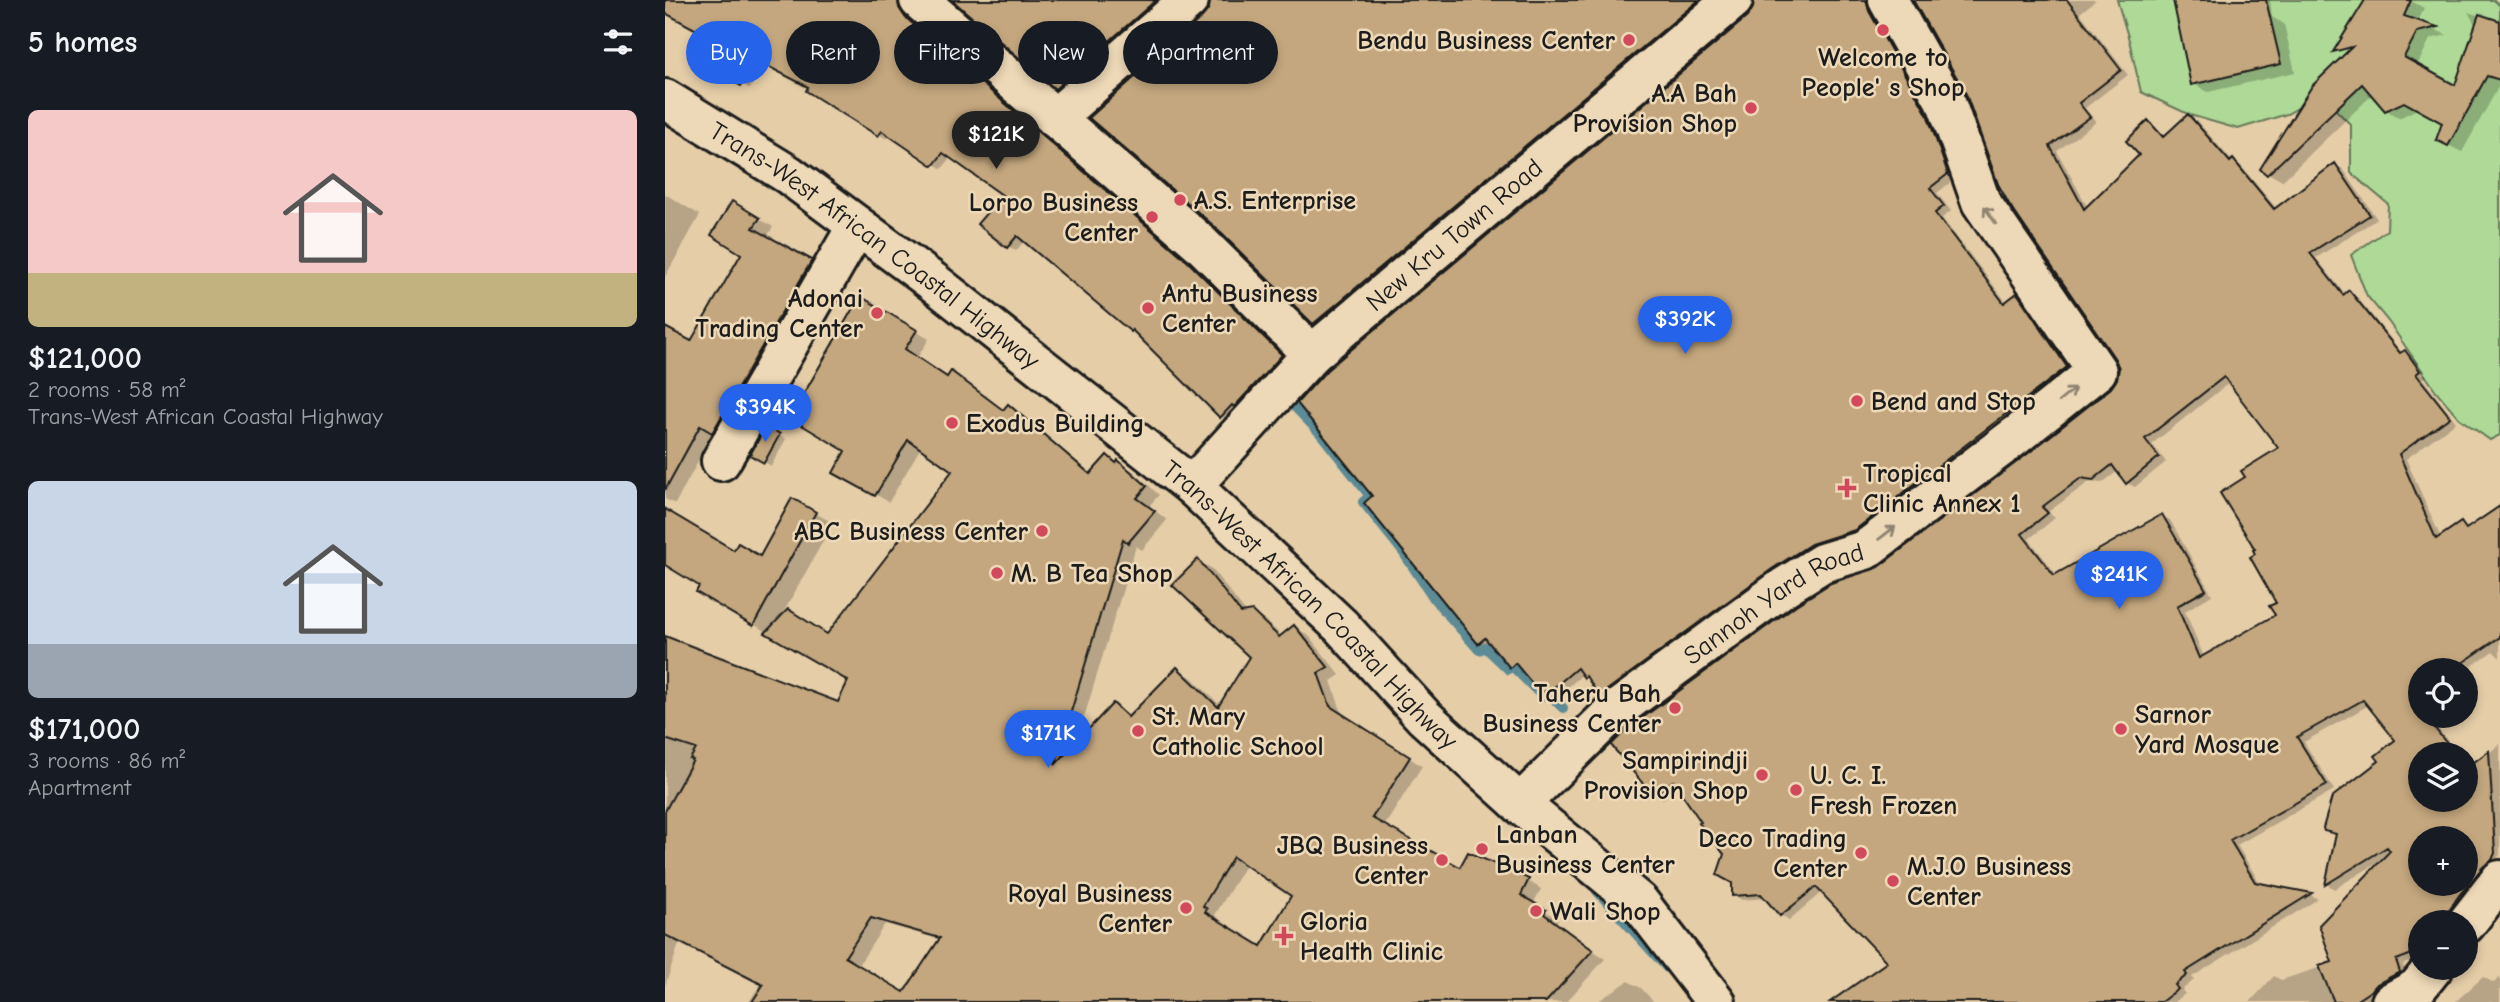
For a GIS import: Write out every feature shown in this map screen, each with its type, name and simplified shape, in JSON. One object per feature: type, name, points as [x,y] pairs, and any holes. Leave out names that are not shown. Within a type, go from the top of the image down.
[{"type":"main road","points":[[919,0],[1199,242],[1312,354]]},
{"type":"main road","points":[[1055,118],[1189,0]]},
{"type":"main road","name":"New Kru Town Road","points":[[1192,486],[1312,354],[1733,0]]},
{"type":"main road","name":"Sannoh Yard Road","points":[[1520,804],[1612,713],[1783,587],[1822,563],[1865,550],[2097,372],[1981,202],[1947,105],[1888,0]]},
{"type":"main road","name":"Trans-West African Coastal Highway","points":[[665,99],[789,175],[932,281],[1192,486],[1341,626],[1424,717],[1520,804],[1639,902],[1716,1002]]},
{"type":"main road","points":[[721,461],[857,226]]},
{"type":"main road","points":[[2477,910],[2500,880]]},
{"type":"main road","points":[[2391,1002],[2417,988],[2423,980]]},
{"type":"green space","points":[[2117,0],[2494,0],[2500,6],[2500,435],[2490,440],[2459,418],[2436,391],[2388,321],[2367,296],[2351,255],[2387,230],[2388,204],[2351,173],[2351,125],[2321,95],[2287,114],[2238,129],[2190,115],[2141,92]]},
{"type":"building","points":[[665,0],[898,0],[899,8],[910,21],[894,21],[894,84],[983,84],[1184,258],[1282,355],[1234,407],[1232,405],[1220,418],[1132,330],[1131,332],[1017,236],[1007,248],[977,224],[1002,195],[943,153],[933,166],[882,131],[878,136],[806,91],[808,87],[802,84],[880,84],[880,21],[786,21],[786,76],[772,68],[772,21],[686,21],[686,24],[665,13]]},
{"type":"building","points":[[952,0],[1156,0],[1132,21],[1123,21],[1123,29],[1109,41],[1109,21],[1018,21],[1018,57],[1004,45],[1004,21],[976,21]]},
{"type":"building","points":[[1210,0],[1699,0],[1313,324],[1214,226],[1089,118],[1127,84],[1278,84],[1278,21],[1197,21],[1209,8]]},
{"type":"building","points":[[1754,0],[1866,0],[1869,11],[1927,114],[1948,174],[1930,188],[1944,206],[1935,213],[2004,303],[2017,293],[2067,367],[1855,530],[1811,544],[1772,569],[1599,696],[1586,676],[1584,678],[1577,668],[1550,691],[1548,689],[1541,694],[1515,663],[1510,668],[1485,638],[1478,644],[1364,503],[1372,496],[1297,403],[1327,370],[1747,17],[1753,8]]},
{"type":"building","points":[[1913,0],[2067,0],[2121,70],[2079,103],[2090,117],[2050,146],[2084,209],[2139,155],[2126,141],[2148,120],[2163,137],[2188,114],[2230,162],[2233,159],[2274,209],[2335,163],[2370,215],[2310,253],[2343,295],[2349,290],[2400,353],[2405,350],[2420,371],[2416,374],[2450,417],[2399,454],[2436,539],[2461,522],[2466,529],[2500,506],[2500,637],[2469,658],[2408,658],[2408,728],[2434,728],[2446,742],[2408,742],[2408,812],[2478,812],[2478,759],[2489,751],[2495,853],[2492,860],[2478,873],[2478,826],[2408,826],[2408,896],[2459,896],[2449,910],[2408,910],[2408,956],[2396,960],[2400,972],[2377,984],[2354,1002],[2334,1002],[2319,966],[2332,962],[2319,925],[2390,851],[2387,847],[2325,885],[2336,834],[2324,831],[2323,828],[2332,797],[2379,761],[2375,756],[2395,740],[2363,700],[2297,737],[2327,785],[2230,840],[2255,882],[2312,893],[2185,972],[2187,975],[2175,985],[2178,989],[2161,1002],[1830,1002],[1887,962],[1816,887],[1780,916],[1761,894],[1732,896],[1732,883],[1717,875],[1724,854],[1699,823],[1701,822],[1673,781],[1653,796],[1611,745],[1626,730],[1796,605],[1831,583],[1878,567],[2111,388],[2117,379],[2119,368],[2115,359],[1998,184],[1966,94]],"holes":[[[2224,377],[2278,448],[2241,471],[2245,477],[2220,493],[2255,549],[2255,554],[2250,557],[2276,603],[2269,606],[2275,615],[2199,658],[2177,606],[2206,590],[2162,514],[2054,575],[2022,534],[2048,513],[2042,507],[2081,478],[2093,480],[2112,465],[2126,484],[2159,457],[2145,439]]]},
{"type":"building","points":[[2173,0],[2266,0],[2281,64],[2191,85]]},
{"type":"building","points":[[2365,0],[2411,0],[2404,16],[2438,27],[2417,32],[2404,57],[2455,85],[2479,14],[2500,21],[2500,80],[2487,76],[2448,146],[2436,140],[2442,123],[2404,102],[2385,111],[2362,84],[2267,175],[2260,169],[2312,86],[2352,47],[2333,52]]},
{"type":"building","points":[[732,201],[760,218],[753,228],[812,260],[712,433],[700,426],[665,490],[665,327],[691,341],[741,254],[711,235]]},
{"type":"building","points":[[860,296],[917,330],[905,349],[947,377],[951,371],[1003,410],[1008,404],[1090,474],[1107,455],[1116,463],[1118,460],[1147,486],[1137,498],[1155,511],[1128,543],[1123,539],[1055,765],[1113,703],[1128,717],[1177,667],[1218,707],[1249,657],[1172,585],[1198,559],[1241,613],[1252,611],[1279,637],[1294,625],[1328,667],[1318,673],[1330,706],[1410,757],[1372,818],[1460,867],[1468,852],[1529,879],[1521,895],[1546,910],[1544,914],[1593,950],[1546,1002],[752,1002],[763,985],[665,935],[665,811],[693,760],[690,759],[696,749],[665,739],[665,636],[838,702],[848,681],[765,633],[788,609],[827,634],[952,471],[908,440],[875,496],[833,473],[845,451],[790,418]],"holes":[[[1233,857],[1291,896],[1261,946],[1205,912],[1207,909],[1203,906]],[[871,918],[940,938],[904,992],[845,957]]]},
{"type":"building","points":[[766,426],[780,434],[764,463],[750,455]]},
{"type":"building","points":[[792,498],[816,512],[753,626],[696,592],[699,586],[665,565],[665,509],[734,550],[738,543],[760,556]]},
{"type":"waterway","points":[[1291,403],[1320,433],[1370,496],[1363,502],[1403,552],[1435,600],[1479,650],[1485,647],[1508,669],[1512,666],[1542,696],[1546,691],[1563,708]]},
{"type":"waterway","points":[[1597,891],[1667,968]]},
{"type":"place","name":"Welcome to People' s Shop","points":[[1883,30]]},
{"type":"place","name":"Bendu Business Center","points":[[1629,40]]},
{"type":"place","name":"A.A Bah Provision Shop","points":[[1751,108]]},
{"type":"place","name":"A.S. Enterprise","points":[[1180,200]]},
{"type":"place","name":"Lorpo Business Center","points":[[1152,217]]},
{"type":"place","name":"Antu Business Center","points":[[1148,308]]},
{"type":"place","name":"Adonai Trading Center","points":[[877,313]]},
{"type":"place","name":"Bend and Stop","points":[[1857,401]]},
{"type":"place","name":"Exodus Building","points":[[952,423]]},
{"type":"place","name":"Tropical Clinic Annex 1","points":[[1847,488]]},
{"type":"place","name":"ABC Business Center","points":[[1042,531]]},
{"type":"place","name":"M. B Tea Shop","points":[[997,573]]},
{"type":"place","name":"Taheru Bah Business Center","points":[[1675,708]]},
{"type":"place","name":"Sarnor Yard Mosque","points":[[2121,729]]},
{"type":"place","name":"St. Mary Catholic School","points":[[1138,731]]},
{"type":"place","name":"Sampirindji Provision Shop","points":[[1762,775]]},
{"type":"place","name":"U. C. I. Fresh Frozen","points":[[1796,790]]},
{"type":"place","name":"Lanban Business Center","points":[[1482,849]]},
{"type":"place","name":"Deco Trading Center","points":[[1861,853]]},
{"type":"place","name":"JBQ Business Center","points":[[1442,860]]},
{"type":"place","name":"M.J.O Business Center","points":[[1893,881]]},
{"type":"place","name":"Royal Business Center","points":[[1186,908]]},
{"type":"place","name":"Wali Shop","points":[[1536,911]]},
{"type":"place","name":"Gloria Health Clinic","points":[[1284,936]]}]
